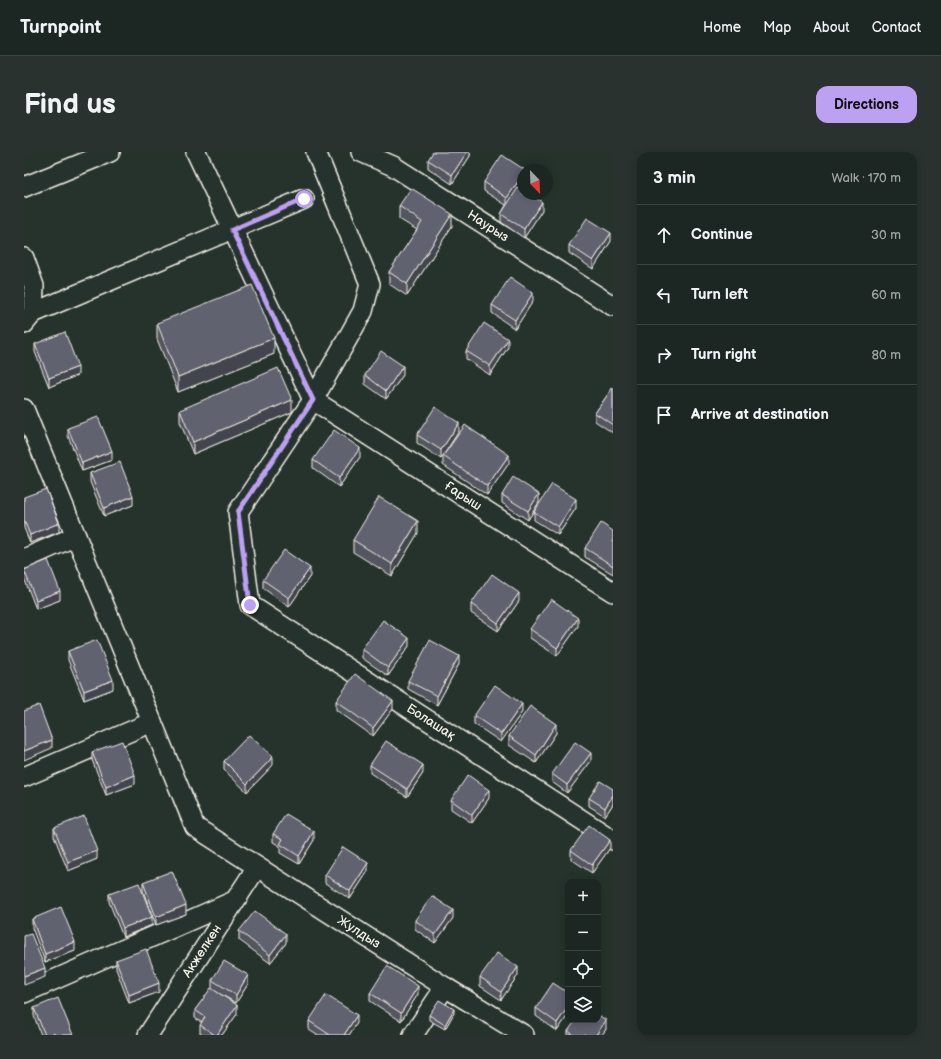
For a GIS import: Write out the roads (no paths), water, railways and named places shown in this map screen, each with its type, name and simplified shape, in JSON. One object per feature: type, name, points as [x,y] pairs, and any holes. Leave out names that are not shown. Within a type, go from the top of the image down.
[{"type":"street","points":[[24,187],[110,152]]},
{"type":"street","points":[[196,152],[313,400]]},
{"type":"street","points":[[313,400],[362,311],[370,284],[316,152]]},
{"type":"street","name":"Наурыз","points":[[360,152],[394,166],[613,306]]},
{"type":"street","points":[[29,318],[304,199]]},
{"type":"street","points":[[24,258],[34,286],[29,318]]},
{"type":"street","name":"Ғарыш","points":[[313,400],[613,592]]},
{"type":"street","name":"Болашақ","points":[[313,400],[238,512],[250,605],[613,840]]},
{"type":"street","points":[[24,409],[152,722],[24,777]]},
{"type":"street","points":[[24,559],[76,536]]},
{"type":"street","name":"Жулдыз","points":[[152,722],[195,827],[445,987],[524,1035]]},
{"type":"street","name":"Акжелкен","points":[[148,1035],[257,866]]},
{"type":"street","points":[[24,993],[234,901]]},
{"type":"street","points":[[413,1035],[445,987]]}]
